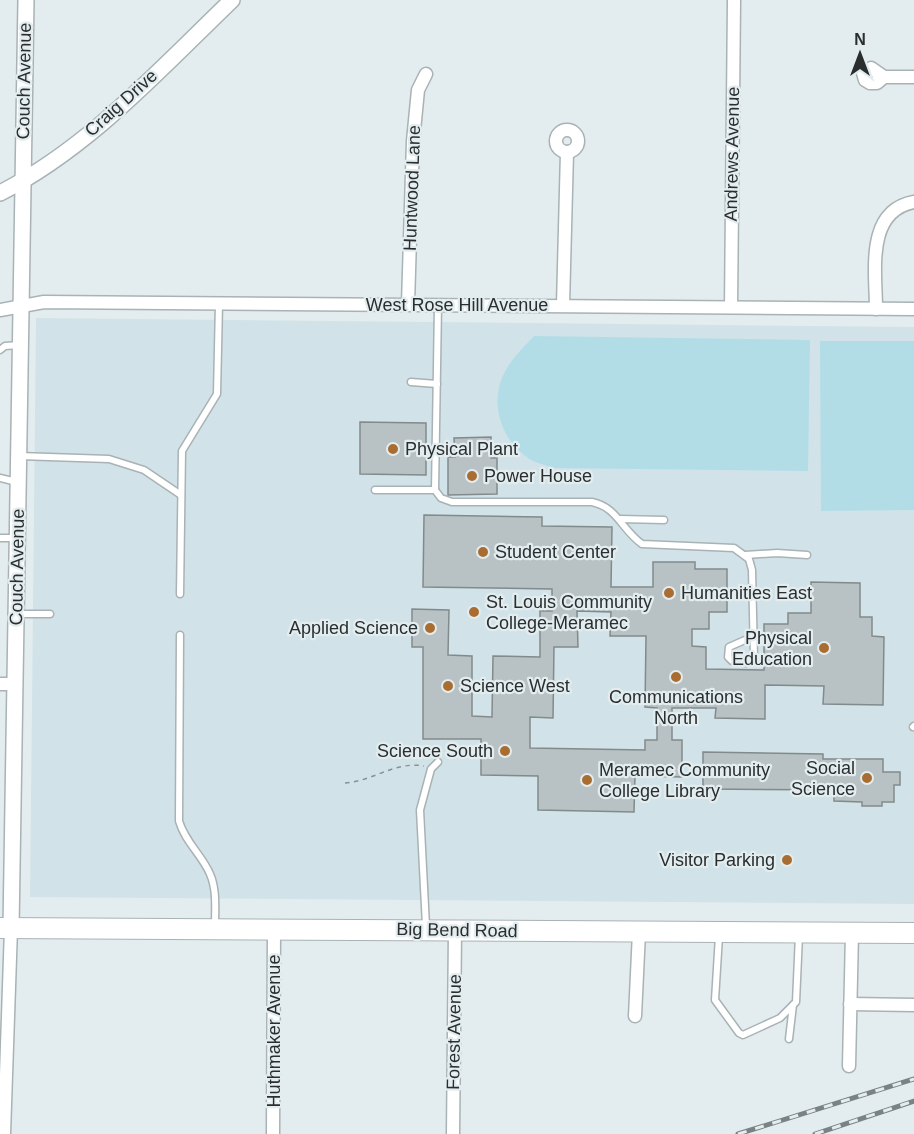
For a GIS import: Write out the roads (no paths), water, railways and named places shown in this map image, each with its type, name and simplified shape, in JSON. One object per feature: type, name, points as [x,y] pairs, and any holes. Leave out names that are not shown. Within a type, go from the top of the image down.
[{"type":"main road","name":"Big Bend Road","points":[[5,928],[914,933]]},
{"type":"street","name":"Couch Avenue","points":[[4,1134],[7,684],[16,614],[26,0]]},
{"type":"street","name":"Craig Drive","points":[[0,193],[23,182],[81,140],[232,0]]},
{"type":"street","name":"Andrews Avenue","points":[[731,307],[734,0]]},
{"type":"street","name":"Huntwood Lane","points":[[408,304],[413,141],[418,90],[426,74]]},
{"type":"street","points":[[884,77],[914,77]]},
{"type":"street","points":[[563,306],[567,152]]},
{"type":"street","points":[[876,309],[876,237],[881,225],[890,214],[899,206],[914,202]]},
{"type":"street","name":"West Rose Hill Avenue","points":[[0,310],[44,302],[914,309]]},
{"type":"street","name":"Huthmaker Avenue","points":[[273,1134],[274,928]]},
{"type":"street","name":"Forest Avenue","points":[[453,1134],[455,930]]},
{"type":"street","points":[[635,1016],[639,932]]},
{"type":"street","points":[[849,1066],[852,933]]},
{"type":"street","points":[[850,1004],[914,1005]]},
{"type":"lane","points":[[180,594],[184,446],[218,394],[219,303]]},
{"type":"lane","points":[[438,304],[435,490],[441,498],[452,502],[592,502],[603,504],[642,544],[734,548],[745,555],[752,570],[754,636],[754,658],[746,663],[732,661],[728,652],[729,647],[754,636]]},
{"type":"lane","points":[[2,347],[21,345]]},
{"type":"lane","points":[[411,382],[437,384]]},
{"type":"lane","points":[[19,456],[109,459],[144,470],[181,495]]},
{"type":"lane","points":[[0,478],[18,482]]},
{"type":"lane","points":[[375,490],[435,490]]},
{"type":"lane","points":[[620,519],[664,520]]},
{"type":"lane","points":[[0,538],[17,538]]},
{"type":"lane","points":[[745,555],[777,552],[807,555]]},
{"type":"lane","points":[[16,614],[50,614]]},
{"type":"lane","points":[[180,635],[179,821],[185,837],[211,876],[215,895],[215,928]]},
{"type":"lane","points":[[427,930],[420,810],[431,769],[438,762]]},
{"type":"lane","points":[[719,933],[716,1000],[739,1033],[751,1033],[780,1018],[796,1002],[799,933]]},
{"type":"lane","points":[[789,1039],[793,1005]]},
{"type":"railway","points":[[738,1134],[914,1079]]},
{"type":"railway","points":[[815,1134],[914,1101]]},
{"type":"place","name":"Physical Plant","points":[[393,449]]},
{"type":"place","name":"Power House","points":[[472,476]]},
{"type":"place","name":"Student Center","points":[[483,552]]},
{"type":"place","name":"Humanities East","points":[[669,593]]},
{"type":"place","name":"St. Louis Community College-Meramec","points":[[474,612]]},
{"type":"place","name":"Applied Science","points":[[430,628]]},
{"type":"place","name":"Physical Education","points":[[824,648]]},
{"type":"place","name":"Communications North","points":[[676,677]]},
{"type":"place","name":"Science West","points":[[448,686]]},
{"type":"place","name":"Science South","points":[[505,751]]},
{"type":"place","name":"Social Science","points":[[867,778]]},
{"type":"place","name":"Meramec Community College Library","points":[[587,780]]},
{"type":"place","name":"Visitor Parking","points":[[787,860]]}]
